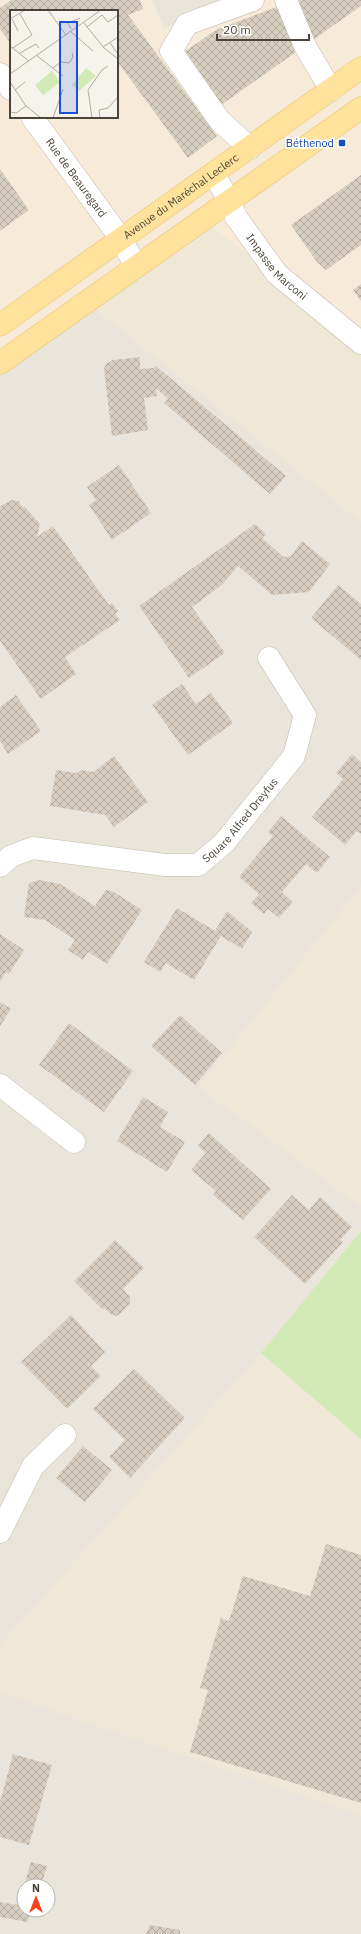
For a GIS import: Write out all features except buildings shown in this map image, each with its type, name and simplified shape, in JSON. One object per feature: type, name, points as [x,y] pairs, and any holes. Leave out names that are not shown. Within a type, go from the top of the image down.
[{"type":"main road","name":"Avenue du Maréchal Leclerc","points":[[0,325],[361,68]]},
{"type":"main road","points":[[0,363],[361,108]]},
{"type":"street","points":[[250,148],[220,121],[171,51],[187,24],[252,0]]},
{"type":"street","points":[[286,0],[305,46],[331,90]]},
{"type":"street","points":[[0,74],[10,88]]},
{"type":"street","name":"Rue de Beauregard","points":[[33,118],[121,239],[136,267]]},
{"type":"street","name":"Impasse Marconi","points":[[214,174],[236,217],[277,274],[361,343]]},
{"type":"street","name":"Square Alfred Dreyfus","points":[[0,866],[11,856],[33,848],[165,865],[198,865],[224,843],[294,756],[305,715],[269,658]]},
{"type":"street","points":[[0,1085],[74,1142]]},
{"type":"street","points":[[0,1532],[33,1466],[65,1435]]},
{"type":"shaded area","points":[[0,0],[152,0],[164,29],[234,0],[361,0],[361,343],[193,212],[0,360]]},
{"type":"shaded area","points":[[152,0],[234,0],[164,29]]},
{"type":"shaded area","points":[[193,212],[361,343],[361,1934],[0,1934],[0,360]]},
{"type":"shaded area","points":[[193,212],[361,343],[361,522],[86,302],[146,259]]},
{"type":"shaded area","points":[[361,886],[361,1207],[198,1087]]},
{"type":"shaded area","points":[[361,1230],[361,1816],[0,1693],[0,1645],[261,1353]]},
{"type":"green space","points":[[361,1231],[361,1439],[261,1353]]},
{"type":"place","name":"Béthenod","points":[[342,143]]}]
